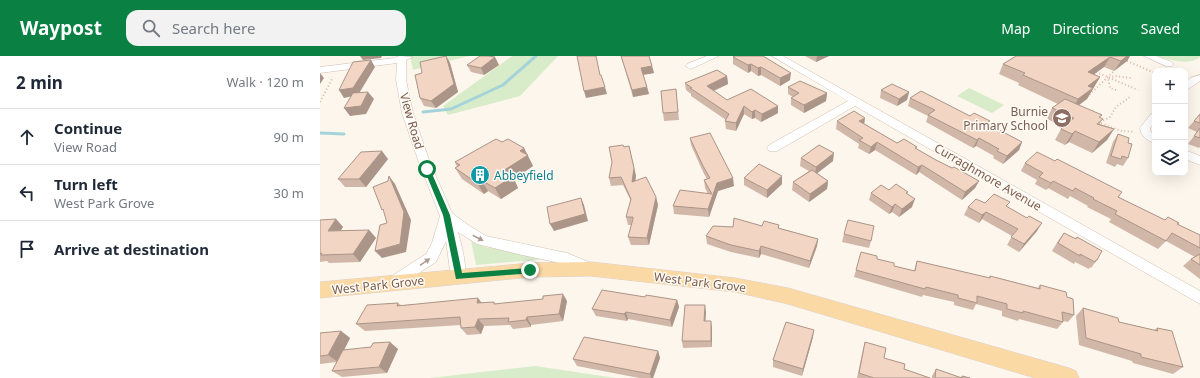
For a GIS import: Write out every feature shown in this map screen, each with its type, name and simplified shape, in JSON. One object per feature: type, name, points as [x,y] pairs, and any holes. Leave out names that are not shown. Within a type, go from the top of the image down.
[{"type":"main road","name":"West Park Grove","points":[[320,290],[530,270],[591,269],[735,285],[788,296],[1069,378]]},
{"type":"street","points":[[690,66],[715,56]]},
{"type":"street","name":"Curraghmore Avenue","points":[[776,56],[1200,298]]},
{"type":"street","points":[[1148,56],[1169,64]]},
{"type":"street","points":[[320,70],[394,61],[405,57]]},
{"type":"street","name":"View Road","points":[[405,57],[400,73],[408,112],[420,150],[446,215],[458,266],[458,277]]},
{"type":"street","points":[[1188,85],[1193,80],[1200,78]]},
{"type":"street","points":[[773,148],[856,102]]},
{"type":"street","points":[[1152,119],[1145,128],[1146,132],[1152,137]]},
{"type":"street","points":[[1188,155],[1200,161]]},
{"type":"street","points":[[392,283],[431,258],[439,244],[446,215],[463,229],[482,240],[567,259],[591,269]]},
{"type":"path","points":[[1127,61],[1152,72]]},
{"type":"path","points":[[1085,98],[1114,71]]},
{"type":"path","points":[[1096,72],[1138,90]]},
{"type":"path","points":[[1108,78],[1115,76],[1131,78]]},
{"type":"path","points":[[1108,78],[1110,88],[1116,90]]},
{"type":"path","points":[[320,102],[329,84]]},
{"type":"path","points":[[1099,122],[1110,117],[1116,107],[1130,97]]},
{"type":"path","points":[[1093,119],[1121,131],[1146,132]]},
{"type":"green space","points":[[410,56],[469,56],[413,70]]},
{"type":"green space","points":[[512,56],[558,56],[520,96],[448,115],[443,106]]},
{"type":"green space","points":[[1157,56],[1200,57],[1196,60],[1185,62]]},
{"type":"green space","points":[[969,88],[1004,105],[992,113],[957,96]]},
{"type":"green space","points":[[471,241],[485,247],[544,259],[476,265]]},
{"type":"green space","points":[[535,366],[616,378],[430,378]]},
{"type":"building","points":[[446,56],[454,84],[431,101],[420,98],[415,75],[422,73],[420,62]]},
{"type":"building","points":[[480,56],[495,57],[481,68],[467,65]]},
{"type":"building","points":[[577,56],[596,56],[600,75],[605,87],[584,91]]},
{"type":"building","points":[[621,56],[649,56],[652,66],[641,68],[647,87],[632,90]]},
{"type":"building","points":[[763,56],[791,73],[780,78],[761,67],[758,68],[751,64],[748,65],[733,57]]},
{"type":"building","points":[[1016,56],[1127,56],[1121,61],[1110,57],[1088,72],[1100,77],[1088,86],[1093,88],[1078,99],[1023,75],[1025,73],[1003,64]]},
{"type":"building","points":[[371,60],[353,88],[339,90],[353,62]]},
{"type":"building","points":[[717,70],[727,76],[707,86],[727,100],[751,89],[778,106],[762,114],[755,110],[752,112],[744,106],[736,123],[725,121],[729,114],[690,88],[692,88],[685,83]]},
{"type":"building","points":[[800,81],[827,93],[804,105],[791,98],[799,93],[788,87]]},
{"type":"building","points":[[892,84],[909,92],[899,99],[881,90]]},
{"type":"building","points":[[676,89],[678,112],[663,113],[661,91]]},
{"type":"building","points":[[921,91],[970,116],[974,113],[990,121],[986,123],[1022,142],[1007,156],[997,151],[999,149],[979,138],[977,140],[928,115],[935,110],[910,98]]},
{"type":"building","points":[[368,92],[361,106],[344,108],[353,93]]},
{"type":"building","points":[[1065,99],[1102,115],[1099,117],[1103,119],[1097,124],[1114,129],[1099,142],[1075,131],[1072,134],[1061,129],[1074,118],[1052,108]]},
{"type":"building","points":[[854,111],[865,118],[859,121],[897,143],[904,139],[917,147],[915,148],[936,160],[952,168],[954,167],[979,181],[965,192],[922,165],[918,167],[877,142],[871,147],[859,140],[863,138],[837,121]]},
{"type":"building","points":[[1200,114],[1200,123],[1194,121]]},
{"type":"building","points":[[1200,128],[1200,138],[1194,136]]},
{"type":"building","points":[[710,133],[733,178],[717,183],[708,209],[673,206],[680,190],[712,194],[704,180],[710,178],[690,138]]},
{"type":"building","points":[[1118,134],[1129,138],[1128,143],[1132,144],[1128,158],[1122,156],[1121,159],[1111,156]]},
{"type":"building","points":[[496,139],[502,142],[508,139],[524,148],[520,151],[528,155],[503,171],[512,177],[495,188],[481,180],[477,183],[455,168],[460,165],[455,162]]},
{"type":"building","points":[[623,145],[624,147],[629,146],[634,168],[632,182],[646,177],[656,197],[647,238],[628,237],[633,217],[626,217],[631,199],[621,177],[609,178],[612,162],[609,147]]},
{"type":"building","points":[[819,145],[834,153],[816,167],[801,158]]},
{"type":"building","points":[[382,151],[359,179],[338,179],[361,152]]},
{"type":"building","points":[[1037,152],[1055,161],[1057,159],[1122,192],[1118,197],[1165,220],[1168,217],[1179,223],[1177,224],[1200,235],[1200,248],[1172,233],[1166,241],[1115,214],[1117,211],[1075,188],[1073,191],[1053,181],[1051,183],[1039,177],[1043,173],[1025,163]]},
{"type":"building","points":[[759,164],[782,176],[767,190],[744,178]]},
{"type":"building","points":[[812,170],[828,181],[810,194],[793,182]]},
{"type":"building","points":[[389,176],[404,212],[400,244],[375,251],[380,225],[387,223],[383,209],[382,210],[373,187],[388,181]]},
{"type":"building","points":[[896,184],[915,199],[902,209],[895,204],[892,207],[871,193],[881,185],[889,190]]},
{"type":"building","points":[[994,194],[1010,202],[1006,206],[1027,218],[1029,216],[1042,223],[1024,244],[1011,237],[1018,229],[986,212],[982,215],[968,207],[976,199],[985,203]]},
{"type":"building","points":[[581,198],[585,214],[550,224],[547,207]]},
{"type":"building","points":[[734,218],[762,226],[764,221],[779,225],[778,228],[818,239],[810,261],[761,246],[759,251],[731,245],[706,236],[713,226],[733,227]]},
{"type":"building","points":[[336,219],[328,231],[369,230],[353,254],[321,255],[320,220]]},
{"type":"building","points":[[848,220],[874,226],[871,241],[844,234]]},
{"type":"building","points":[[1064,233],[1076,239],[1077,237],[1102,251],[1097,260],[1095,262],[1080,254],[1080,256],[1058,243]]},
{"type":"building","points":[[861,252],[877,256],[877,259],[894,263],[894,266],[915,271],[917,261],[990,278],[990,276],[1040,289],[1040,285],[1066,292],[1067,297],[1073,299],[1074,315],[1062,312],[1063,322],[1023,311],[1023,313],[1007,309],[1007,304],[977,296],[977,303],[958,298],[958,295],[926,287],[925,289],[856,270]]},
{"type":"building","points":[[1200,254],[1200,265],[1191,259]]},
{"type":"building","points":[[602,290],[645,297],[646,295],[677,300],[670,320],[626,312],[624,314],[592,309]]},
{"type":"building","points":[[563,294],[559,314],[527,317],[526,320],[508,322],[509,318],[478,319],[475,327],[461,328],[460,317],[356,324],[367,305],[398,303],[397,306],[478,298],[477,303],[494,302],[494,304],[543,299],[543,296]]},
{"type":"building","points":[[685,305],[705,305],[704,321],[711,321],[711,341],[682,341]]},
{"type":"building","points":[[1083,308],[1118,318],[1119,322],[1158,331],[1157,328],[1172,331],[1183,367],[1141,357],[1141,354],[1086,338]]},
{"type":"building","points":[[786,322],[814,330],[803,369],[773,360]]},
{"type":"building","points":[[341,331],[328,355],[320,356],[320,333]]},
{"type":"building","points":[[584,337],[658,351],[650,374],[573,359]]},
{"type":"building","points":[[390,342],[379,367],[332,371],[343,350],[371,347],[373,343]]},
{"type":"building","points":[[865,342],[886,348],[884,358],[905,364],[904,369],[930,378],[874,378],[859,373]]},
{"type":"building","points":[[936,369],[962,378],[935,378]]},
{"type":"waterway","points":[[423,112],[451,109],[503,85],[536,56]]},
{"type":"waterway","points":[[320,133],[344,134]]},
{"type":"place","name":"Burnie Primary School","points":[[1062,118]]},
{"type":"place","name":"Abbeyfield","points":[[480,175]]},
{"type":"route","points":[[427,169],[446,215],[458,266],[458,277],[530,270]]}]
